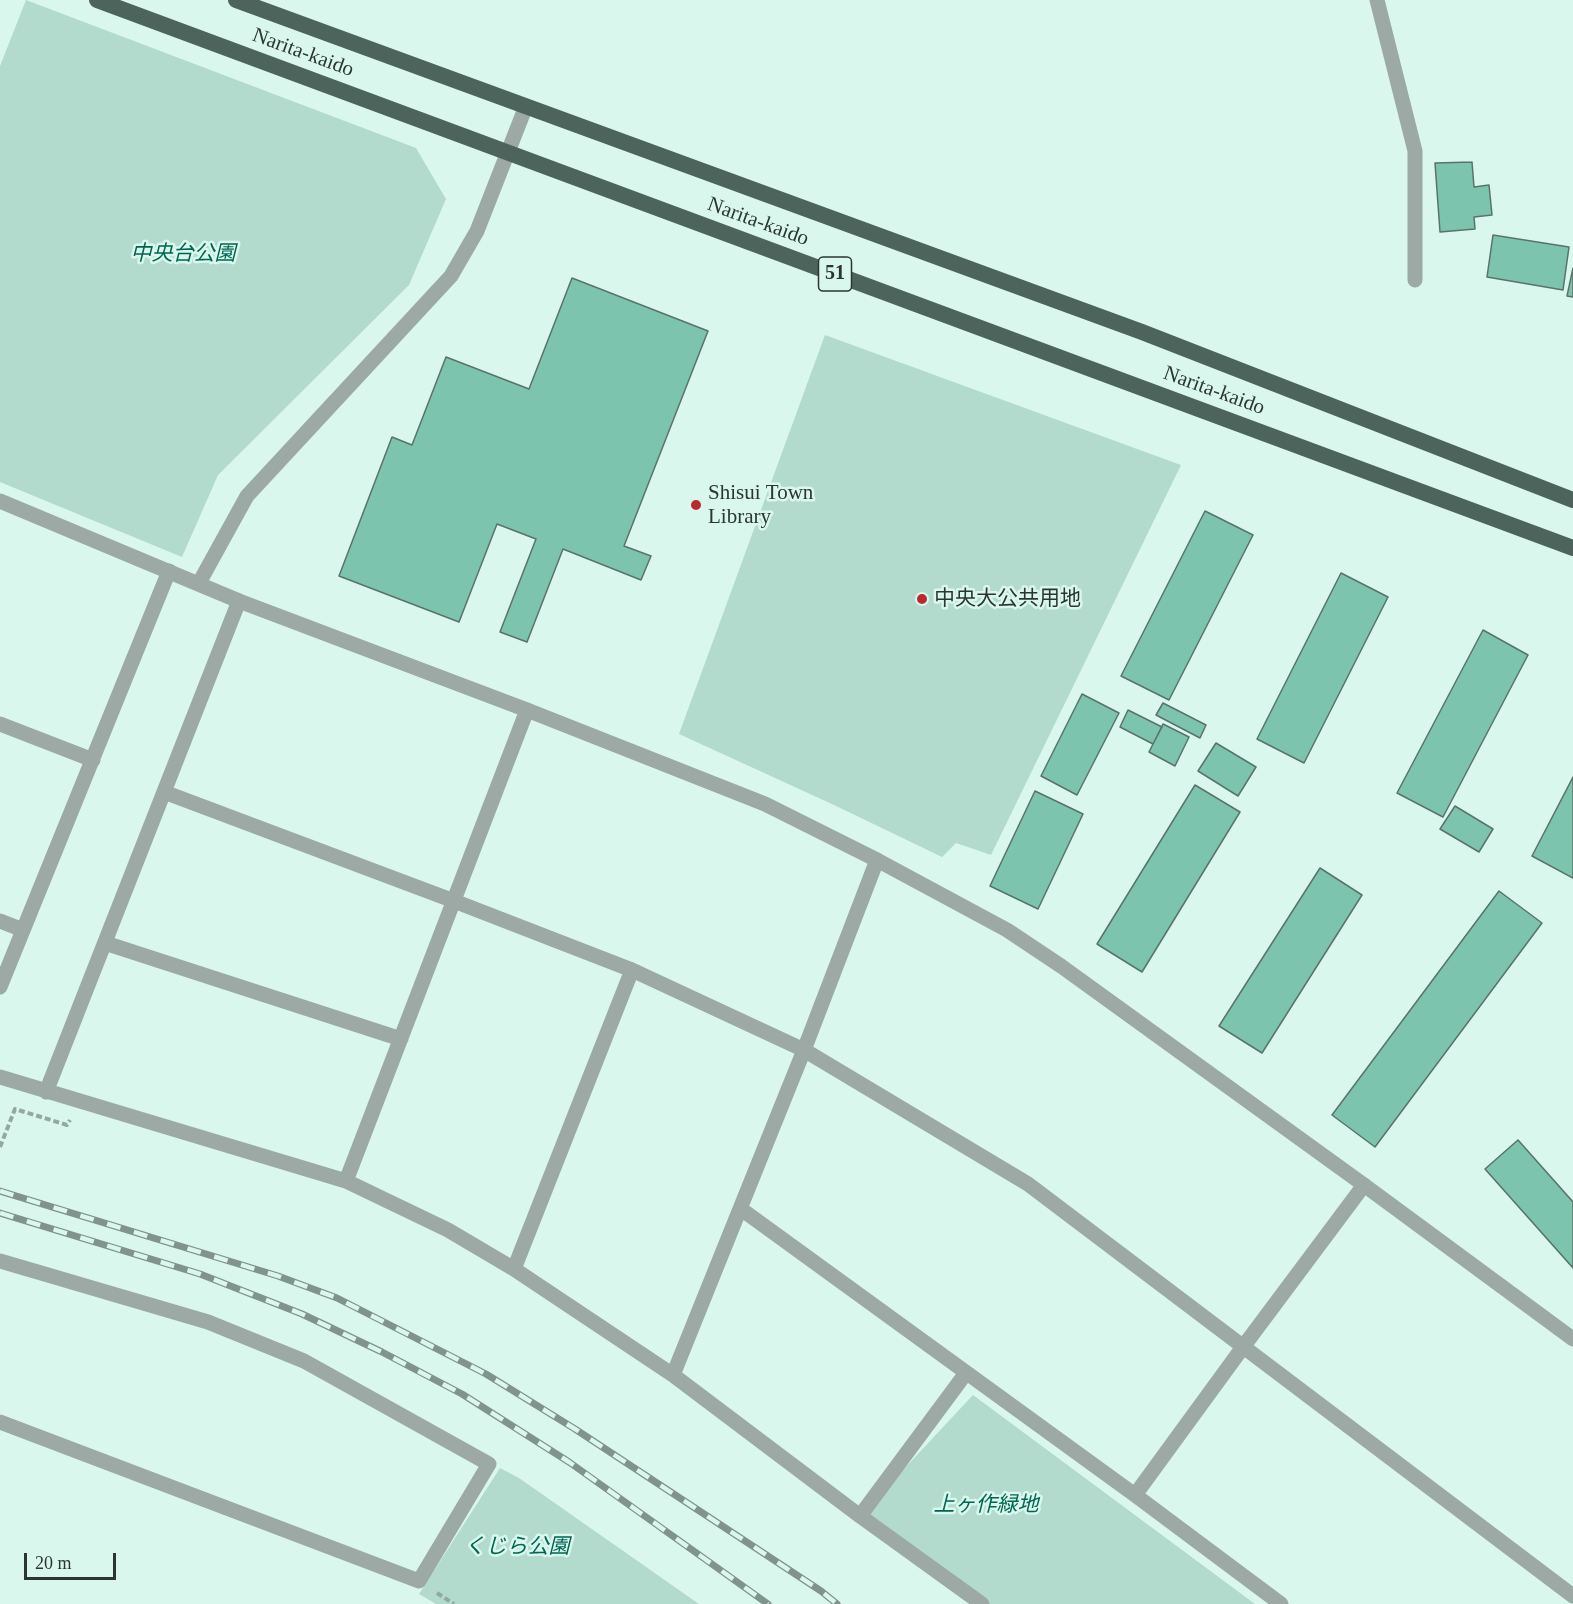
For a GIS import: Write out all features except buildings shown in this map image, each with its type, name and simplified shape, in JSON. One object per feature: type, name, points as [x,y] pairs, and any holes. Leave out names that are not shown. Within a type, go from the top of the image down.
[{"type":"highway","name":"Narita-kaido","points":[[97,0],[1573,548]]},
{"type":"highway","name":"Narita-kaido","points":[[236,0],[1142,332],[1573,500]]},
{"type":"street","points":[[1377,0],[1416,151],[1415,280]]},
{"type":"street","points":[[199,583],[247,496],[451,276],[477,231],[526,106]]},
{"type":"street","points":[[0,501],[239,601],[527,710],[765,804],[877,860],[1007,930],[1061,966],[1364,1185],[1573,1340]]},
{"type":"street","points":[[0,987],[169,571]]},
{"type":"street","points":[[46,1092],[239,601]]},
{"type":"street","points":[[346,1180],[527,710]]},
{"type":"street","points":[[0,724],[93,760]]},
{"type":"street","points":[[164,792],[632,970],[804,1050],[1028,1184],[1573,1596]]},
{"type":"street","points":[[673,1375],[804,1050],[877,860]]},
{"type":"street","points":[[0,921],[23,930]]},
{"type":"street","points":[[105,943],[401,1039]]},
{"type":"street","points":[[514,1269],[632,970]]},
{"type":"street","points":[[0,1077],[346,1180],[448,1230],[514,1269],[673,1375],[860,1516],[982,1604]]},
{"type":"street","points":[[1135,1495],[1364,1185]]},
{"type":"street","points":[[741,1209],[1281,1604]]},
{"type":"street","points":[[0,1262],[208,1322],[304,1361],[489,1464],[418,1581],[0,1422]]},
{"type":"street","points":[[860,1516],[966,1372]]},
{"type":"path","points":[[0,1148],[15,1109],[68,1125]]},
{"type":"green space","name":"中央台公園","points":[[26,0],[416,148],[446,199],[409,285],[218,475],[182,557],[0,482],[0,66]]},
{"type":"green space","name":"中央大公共用地","points":[[825,335],[1181,465],[991,855],[956,843],[942,857],[679,734]]},
{"type":"green space","name":"上ヶ作緑地","points":[[973,1395],[1255,1604],[986,1604],[860,1516]]},
{"type":"green space","name":"くじら公園","points":[[500,1468],[519,1478],[699,1604],[436,1604],[419,1594]]},
{"type":"railway","points":[[0,1191],[278,1276],[337,1298],[486,1374],[575,1429],[821,1591],[837,1604]]},
{"type":"railway","points":[[0,1213],[200,1274],[302,1314],[382,1352],[462,1394],[569,1462],[768,1604]]},
{"type":"place","name":"Shisui Town Library","points":[[696,505]]},
{"type":"place","name":"中央大公共用地","points":[[922,599]]}]
